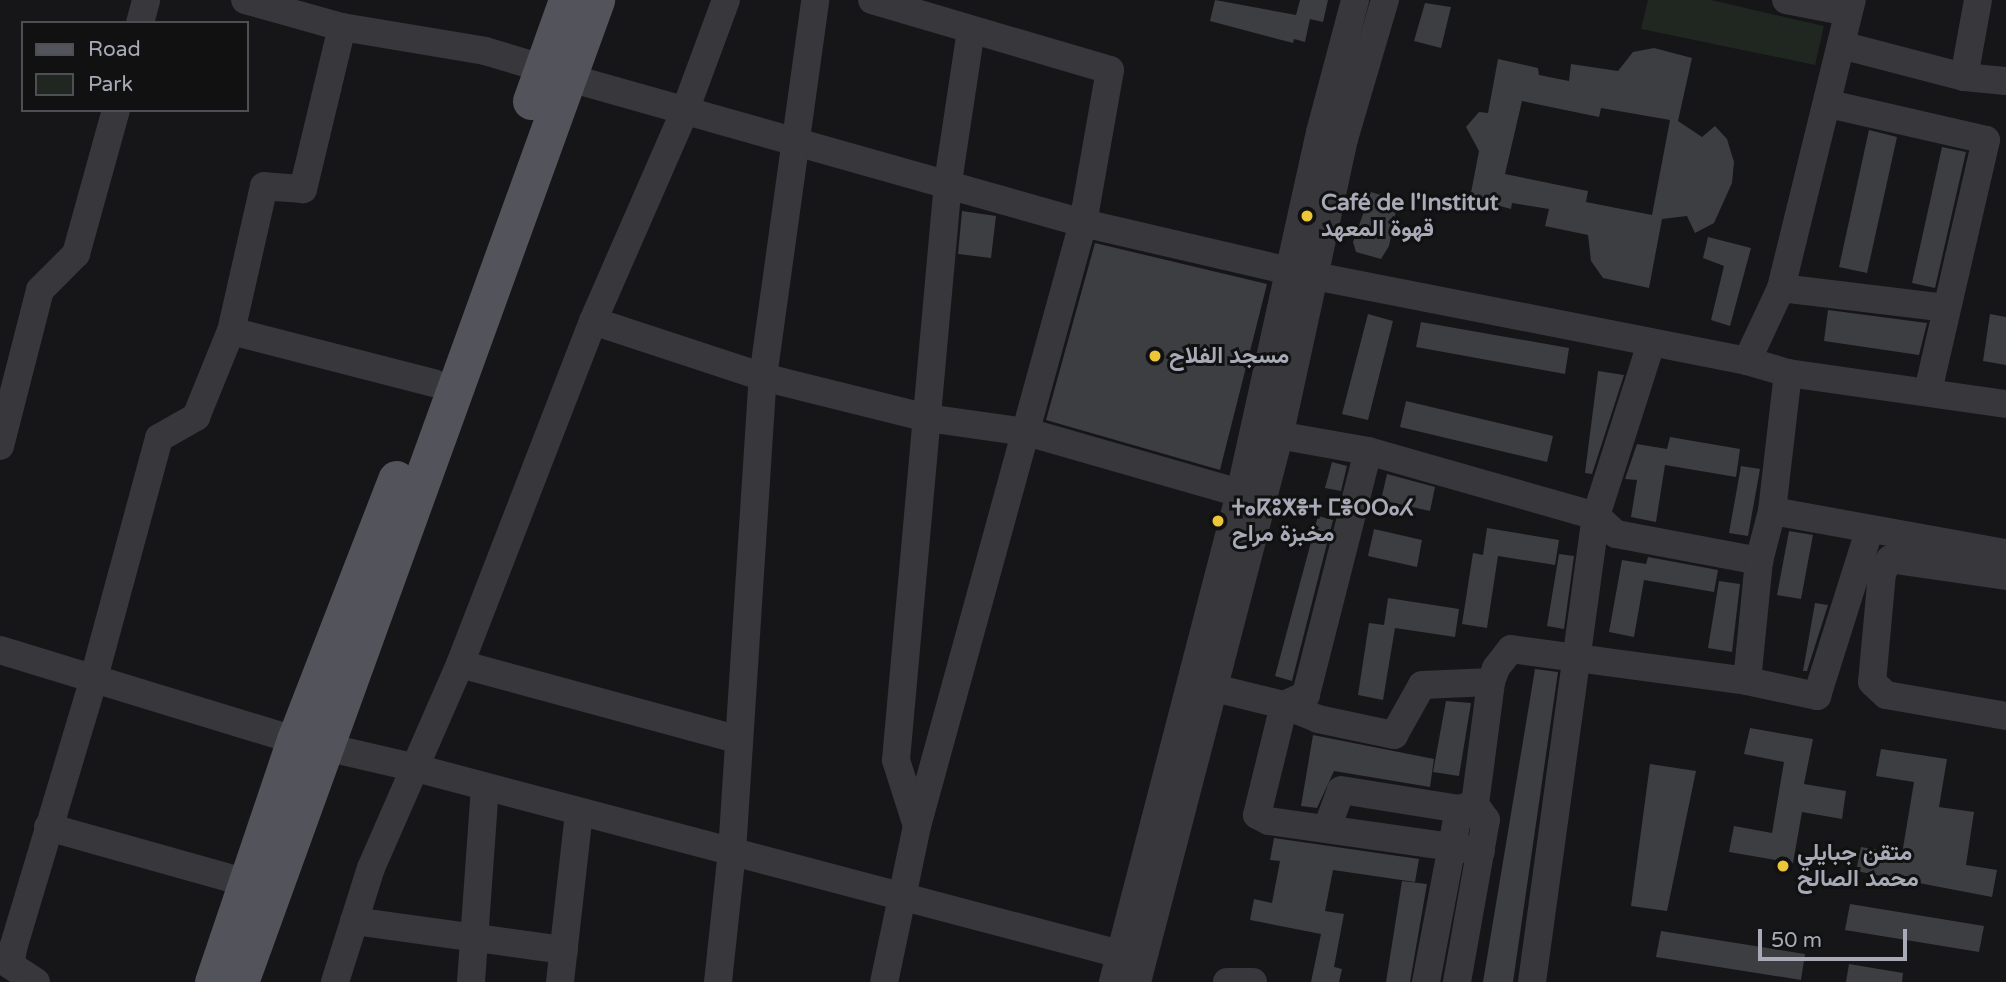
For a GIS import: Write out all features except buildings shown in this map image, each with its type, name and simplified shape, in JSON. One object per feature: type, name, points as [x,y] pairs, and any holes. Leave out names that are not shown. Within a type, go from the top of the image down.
[{"type":"main road","points":[[213,982],[247,883],[311,743],[554,73],[567,0]]},
{"type":"main road","points":[[240,982],[311,743],[434,383],[554,73],[596,0]]},
{"type":"street","points":[[141,21],[146,0]]},
{"type":"street","points":[[245,0],[342,27],[485,51],[554,73],[686,108],[795,144],[947,182],[1083,223],[1289,271],[1747,361],[1788,373],[2006,404]]},
{"type":"street","points":[[335,982],[354,921],[412,767],[460,664],[593,321],[686,108],[726,0]]},
{"type":"street","points":[[718,982],[732,852],[763,377],[815,0]]},
{"type":"street","points":[[872,0],[1110,70],[1083,223],[917,826],[884,982]]},
{"type":"street","points":[[1137,982],[1204,685],[1266,433],[1317,276],[1332,135],[1355,0]]},
{"type":"street","points":[[1113,982],[1204,685],[1240,493],[1266,433],[1289,271],[1332,135],[1385,0]]},
{"type":"street","points":[[1747,361],[1781,288],[1829,104],[1850,6],[1786,0]]},
{"type":"street","points":[[1964,77],[1978,0]]},
{"type":"street","points":[[36,982],[10,965],[48,827],[93,681],[159,438],[196,417],[231,331],[264,186],[303,189],[342,27]]},
{"type":"street","points":[[917,826],[896,760],[947,182],[971,30]]},
{"type":"street","points":[[1841,45],[1964,77],[2006,81]]},
{"type":"street","points":[[1829,104],[1986,140],[1928,391]]},
{"type":"street","points":[[0,446],[40,290],[76,254],[115,112]]},
{"type":"street","points":[[1781,288],[1947,308]]},
{"type":"street","points":[[593,321],[763,377],[927,418],[1027,432],[1240,493]]},
{"type":"street","points":[[231,331],[434,383]]},
{"type":"street","points":[[1532,982],[1579,660],[1596,516],[1651,344]]},
{"type":"street","points":[[1747,681],[1759,561],[1772,511],[1788,373]]},
{"type":"street","points":[[1266,433],[1368,451],[1596,516],[1616,534],[1759,561]]},
{"type":"street","points":[[1284,705],[1306,695],[1368,451]]},
{"type":"street","points":[[1772,511],[1869,531],[2006,554]]},
{"type":"street","points":[[1457,982],[1481,850],[1473,811],[1491,682],[1496,668],[1511,649],[1539,649],[1579,660],[1747,681],[1817,696],[1869,531]]},
{"type":"street","points":[[2006,576],[1890,559],[1882,573],[1872,682],[1886,695],[2006,716]]},
{"type":"street","points":[[0,650],[93,681],[311,743],[412,767],[1120,954]]},
{"type":"street","points":[[460,664],[739,740]]},
{"type":"street","points":[[1204,685],[1284,705],[1318,719],[1394,735],[1422,685],[1491,682]]},
{"type":"street","points":[[1284,705],[1257,815],[1269,821],[1481,850]]},
{"type":"street","points":[[471,982],[485,788]]},
{"type":"street","points":[[1327,828],[1341,790],[1473,811]]},
{"type":"street","points":[[1426,982],[1452,845],[1473,811]]},
{"type":"street","points":[[560,982],[579,813]]},
{"type":"street","points":[[48,827],[247,883]]},
{"type":"street","points":[[354,921],[564,950]]},
{"type":"street","points":[[1227,982],[1253,982]]},
{"type":"green space","points":[[1648,0],[1711,0],[1824,26],[1815,65],[1641,29]]},
{"type":"place","name":"Café de l'Institut قهوة المعهد","points":[[1307,216]]},
{"type":"place","name":"مسجد الفلاح","points":[[1155,356]]},
{"type":"place","name":"ⵜⴰⴽⵓⵅⴻⵜ ⵎⴻⵔⵔⴰⵃ مخبزة مراح","points":[[1218,521]]},
{"type":"place","name":"متقن جبايلي محمد الصالح","points":[[1783,866]]}]
